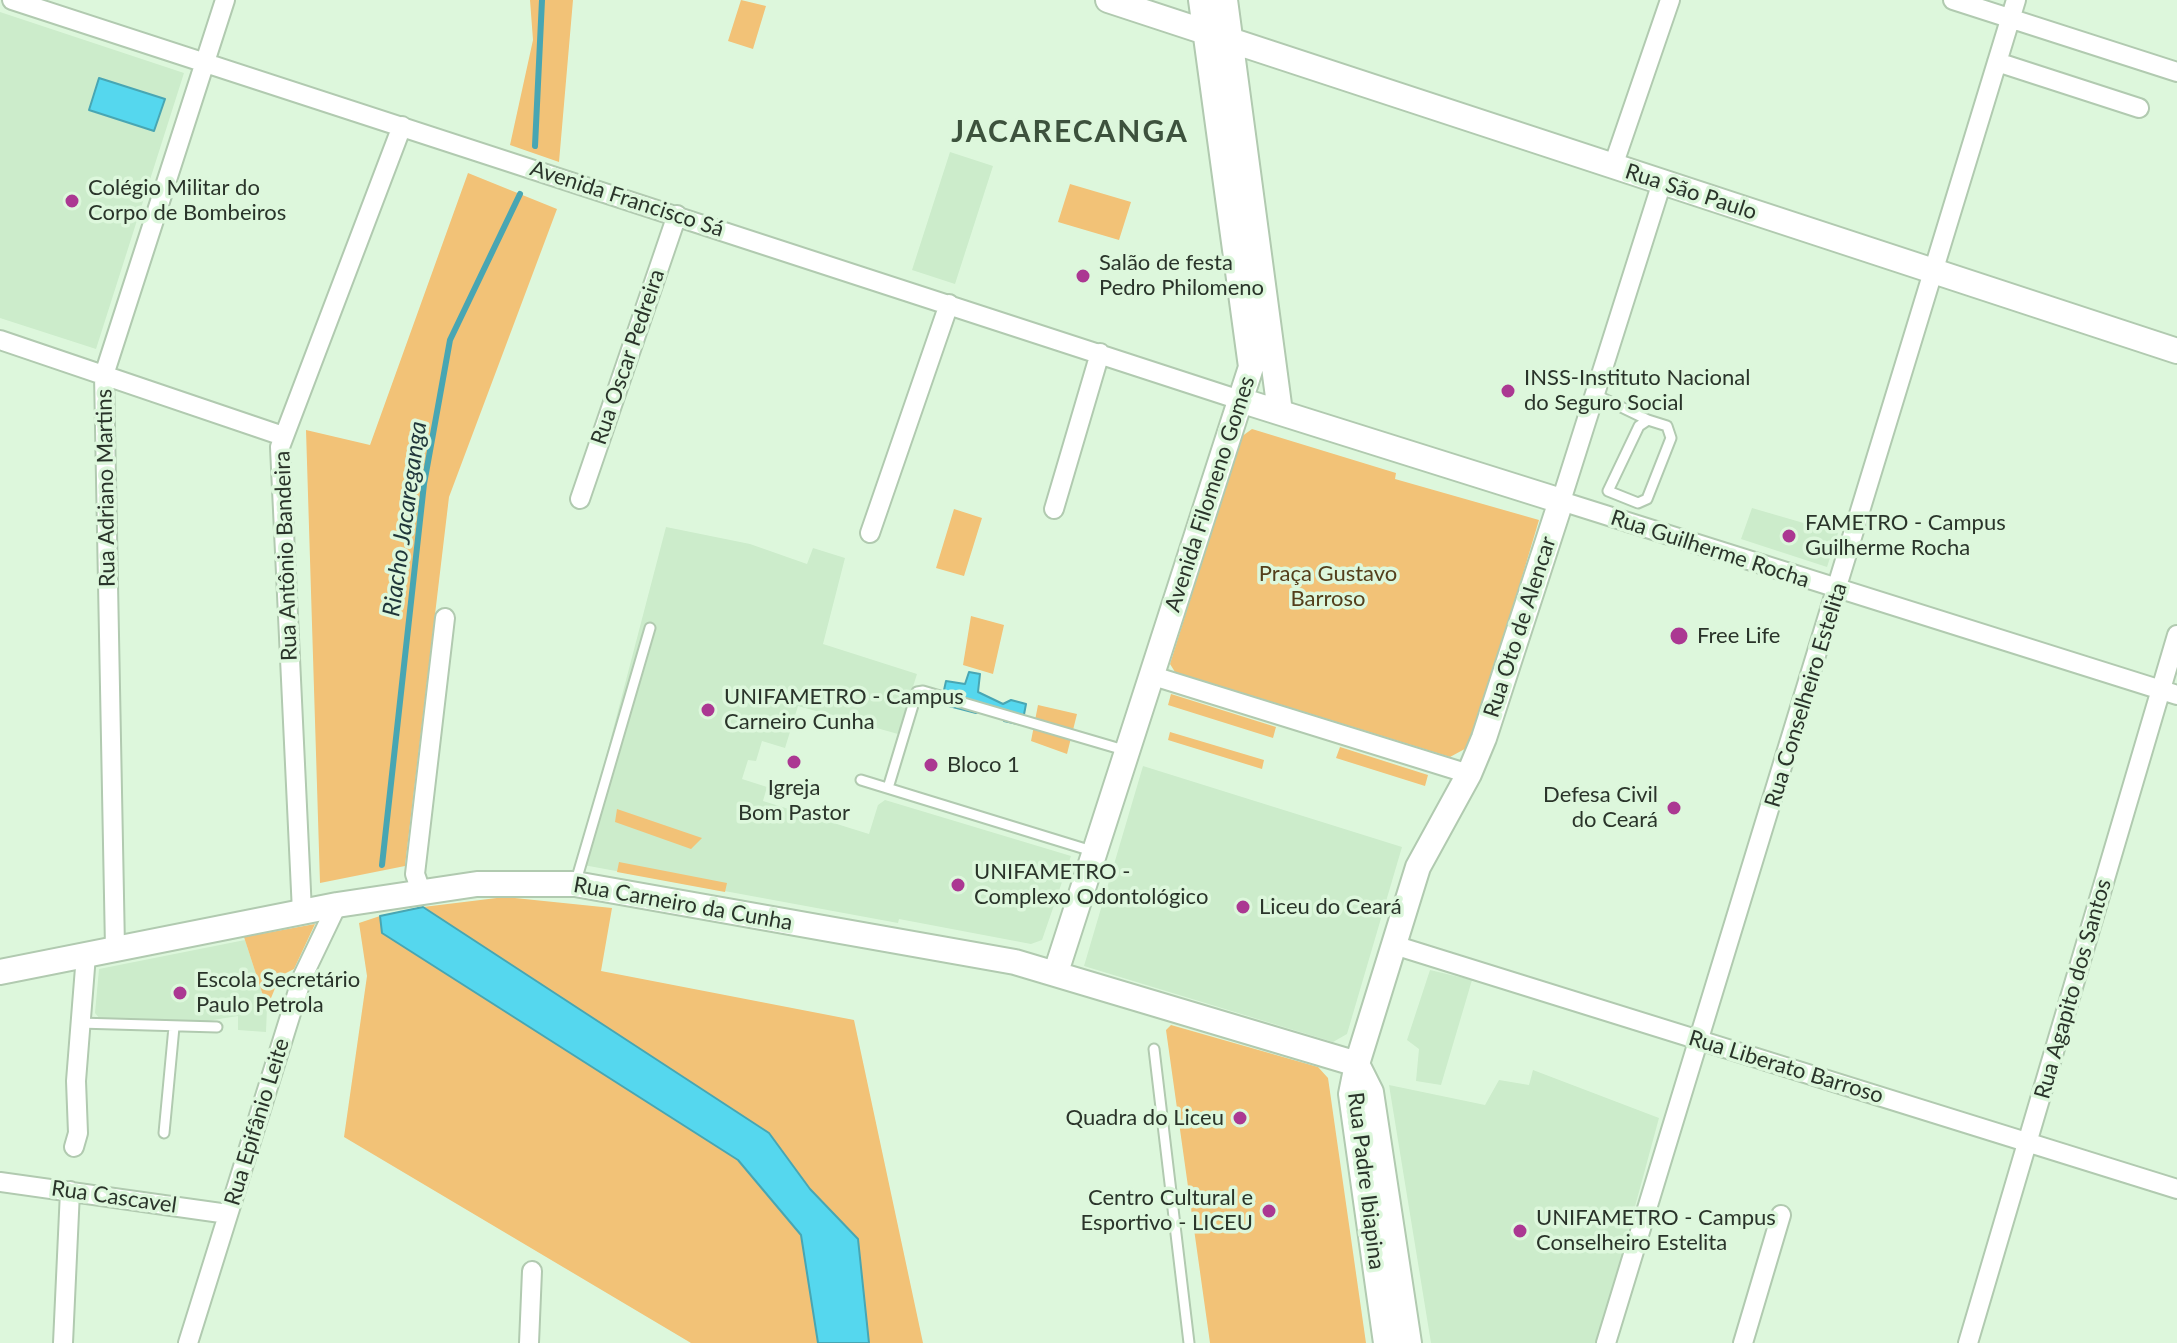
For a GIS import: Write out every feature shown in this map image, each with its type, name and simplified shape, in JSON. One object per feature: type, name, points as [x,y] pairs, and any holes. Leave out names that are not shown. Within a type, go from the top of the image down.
[{"type":"street","name":"Avenida Francisco Sá","points":[[12,0],[1243,401]]},
{"type":"street","name":"Rua Adriano Martins","points":[[115,948],[104,375],[225,0]]},
{"type":"street","name":"Rua São Paulo","points":[[1108,0],[2177,351]]},
{"type":"street","name":"Avenida Filomeno Gomes","points":[[1056,972],[1150,675],[1243,401],[1251,367],[1201,0]]},
{"type":"street","name":"Avenida Filomeno Gomes","points":[[1225,0],[1280,412]]},
{"type":"street","points":[[1613,166],[1670,0]]},
{"type":"street","points":[[1953,0],[2013,9],[2177,72]]},
{"type":"street","name":"Rua Conselheiro Estelita","points":[[1606,1343],[2013,9]]},
{"type":"street","points":[[1997,62],[2139,108]]},
{"type":"street","name":"Rua Antônio Bandeira","points":[[302,912],[280,458],[283,436],[402,126]]},
{"type":"street","name":"Rua Oto de Alencar","points":[[1357,1064],[1418,867],[1469,774],[1484,738],[1662,182]]},
{"type":"street","name":"Rua Oscar Pedreira","points":[[580,499],[677,215]]},
{"type":"street","points":[[870,533],[949,304]]},
{"type":"street","points":[[0,340],[283,436]]},
{"type":"street","points":[[1054,509],[1100,353]]},
{"type":"street","name":"Rua Guilherme Rocha","points":[[1243,401],[2169,693]]},
{"type":"street","points":[[422,894],[415,874],[445,618]]},
{"type":"street","name":"Rua Agapito dos Santos","points":[[1968,1343],[2169,693],[2177,635]]},
{"type":"street","points":[[1150,675],[1469,774]]},
{"type":"street","name":"Rua Carneiro da Cunha","points":[[0,972],[337,905],[508,882],[575,884],[1056,972],[1357,1064]]},
{"type":"street","name":"Rua Epifânio Leite","points":[[188,1343],[302,978],[337,905]]},
{"type":"street","name":"Rua Liberato Barroso","points":[[1394,945],[2177,1189]]},
{"type":"street","points":[[74,1147],[78,1133],[79,1023],[86,955]]},
{"type":"street","name":"Rua Padre Ibiapina","points":[[1357,1064],[1351,1094],[1386,1343]]},
{"type":"street","name":"Rua Padre Ibiapina","points":[[1357,1064],[1371,1092],[1409,1343]]},
{"type":"street","name":"Rua Cascavel","points":[[0,1182],[228,1214]]},
{"type":"street","points":[[63,1343],[70,1191]]},
{"type":"street","points":[[1743,1343],[1781,1215]]},
{"type":"street","points":[[529,1343],[532,1271]]},
{"type":"lane","points":[[1594,394],[1667,426],[1671,438],[1647,499],[1638,503],[1608,491],[1639,426],[1648,420]]},
{"type":"lane","points":[[575,884],[650,628]]},
{"type":"lane","points":[[888,788],[917,692],[923,691],[1126,750]]},
{"type":"lane","points":[[861,780],[1095,852]]},
{"type":"lane","points":[[79,1023],[217,1027]]},
{"type":"lane","points":[[164,1133],[174,1027]]},
{"type":"lane","points":[[1154,1049],[1189,1343]]},
{"type":"shaded area","name":"Colégio Militar do Corpo de Bombeiros","points":[[0,12],[184,73],[96,349],[0,318]]},
{"type":"shaded area","points":[[950,152],[993,166],[955,284],[912,270]]},
{"type":"shaded area","name":"FAMETRO - Campus Guilherme Rocha","points":[[1752,508],[1838,533],[1827,567],[1741,539]]},
{"type":"shaded area","name":"UNIFAMETRO - Campus Carneiro Cunha","points":[[666,527],[750,544],[807,564],[813,548],[845,558],[823,644],[917,674],[898,734],[798,706],[785,748],[762,741],[756,761],[748,760],[742,779],[767,787],[763,801],[869,834],[878,805],[885,800],[1071,856],[1042,940],[1031,944],[899,919],[898,923],[578,864]]},
{"type":"shaded area","name":"Liceu do Ceará","points":[[1143,766],[1402,847],[1347,1034],[1333,1042],[1084,966]]},
{"type":"shaded area","name":"Escola Secretário Paulo Petrola","points":[[245,940],[267,1008],[266,1032],[238,1030],[238,1016],[188,1024],[100,1019],[95,1013],[99,969]]},
{"type":"shaded area","points":[[1430,970],[1472,980],[1441,1085],[1416,1081],[1419,1049],[1407,1040]]},
{"type":"shaded area","name":"UNIFAMETRO - Campus Conselheiro Estelita","points":[[1533,1070],[1659,1118],[1598,1343],[1431,1343],[1389,1085],[1485,1105],[1499,1080],[1529,1085]]},
{"type":"green space","points":[[530,0],[573,0],[559,162],[510,145],[533,40]]},
{"type":"green space","points":[[741,0],[766,6],[753,49],[728,41]]},
{"type":"green space","points":[[468,173],[557,209],[449,497],[405,866],[320,883],[306,430],[370,445]]},
{"type":"green space","points":[[1070,184],[1131,202],[1119,240],[1058,222]]},
{"type":"green space","name":"Praça Gustavo Barroso","points":[[1252,429],[1396,473],[1395,479],[1539,520],[1472,745],[1450,757],[1175,672],[1170,664],[1241,437]]},
{"type":"green space","points":[[954,509],[982,518],[964,576],[936,568]]},
{"type":"green space","points":[[971,616],[1004,625],[993,674],[963,665]]},
{"type":"green space","points":[[1171,694],[1276,727],[1273,738],[1168,705]]},
{"type":"green space","points":[[1038,705],[1077,714],[1067,754],[1031,741]]},
{"type":"green space","points":[[1170,732],[1264,760],[1262,769],[1168,740]]},
{"type":"green space","points":[[1340,747],[1428,775],[1425,786],[1336,758]]},
{"type":"green space","points":[[617,809],[702,838],[691,849],[615,822]]},
{"type":"green space","points":[[619,862],[727,883],[725,892],[617,872]]},
{"type":"green space","points":[[505,897],[612,908],[601,971],[854,1020],[923,1343],[869,1343],[858,1239],[810,1189],[769,1133],[423,907]]},
{"type":"green space","points":[[380,916],[383,933],[738,1160],[801,1235],[818,1343],[691,1343],[344,1137],[367,976],[359,923]]},
{"type":"green space","points":[[315,924],[294,969],[280,976],[267,1008],[244,937]]},
{"type":"green space","name":"Centro Cultural e Esportivo - LICEU","points":[[1171,1025],[1318,1067],[1328,1078],[1366,1343],[1210,1343],[1166,1030]]},
{"type":"water","points":[[99,78],[165,99],[154,131],[89,110]]},
{"type":"water","points":[[969,672],[980,674],[978,692],[1003,704],[1011,700],[1026,704],[1022,725],[1004,721],[998,713],[984,709],[976,713],[941,704],[946,681],[965,684]]},
{"type":"water","points":[[423,907],[769,1133],[810,1189],[858,1239],[869,1343],[818,1343],[801,1235],[738,1160],[382,933],[380,916]]},
{"type":"waterway","name":"Riacho Jacareganga","points":[[535,146],[542,0]]},
{"type":"waterway","name":"Riacho Jacareganga","points":[[382,865],[424,484],[450,340],[520,194]]},
{"type":"place","name":"Colégio Militar do Corpo de Bombeiros","points":[[72,201]]},
{"type":"place","name":"Salão de festa Pedro Philomeno","points":[[1083,276]]},
{"type":"place","name":"INSS-Instituto Nacional do Seguro Social","points":[[1508,391]]},
{"type":"place","name":"FAMETRO - Campus Guilherme Rocha","points":[[1789,536]]},
{"type":"place","name":"Free Life","points":[[1679,636]]},
{"type":"place","name":"UNIFAMETRO - Campus Carneiro Cunha","points":[[708,710]]},
{"type":"place","name":"Igreja Bom Pastor","points":[[794,762]]},
{"type":"place","name":"Bloco 1","points":[[931,765]]},
{"type":"place","name":"Defesa Civil do Ceará","points":[[1674,808]]},
{"type":"place","name":"UNIFAMETRO - Complexo Odontológico","points":[[958,885]]},
{"type":"place","name":"Liceu do Ceará","points":[[1243,907]]},
{"type":"place","name":"Escola Secretário Paulo Petrola","points":[[180,993]]},
{"type":"place","name":"Quadra do Liceu","points":[[1240,1118]]},
{"type":"place","name":"Centro Cultural e Esportivo - LICEU","points":[[1269,1211]]},
{"type":"place","name":"UNIFAMETRO - Campus Conselheiro Estelita","points":[[1520,1231]]},
{"type":"district","name":"JACARECANGA","points":[[1070,132]]}]
